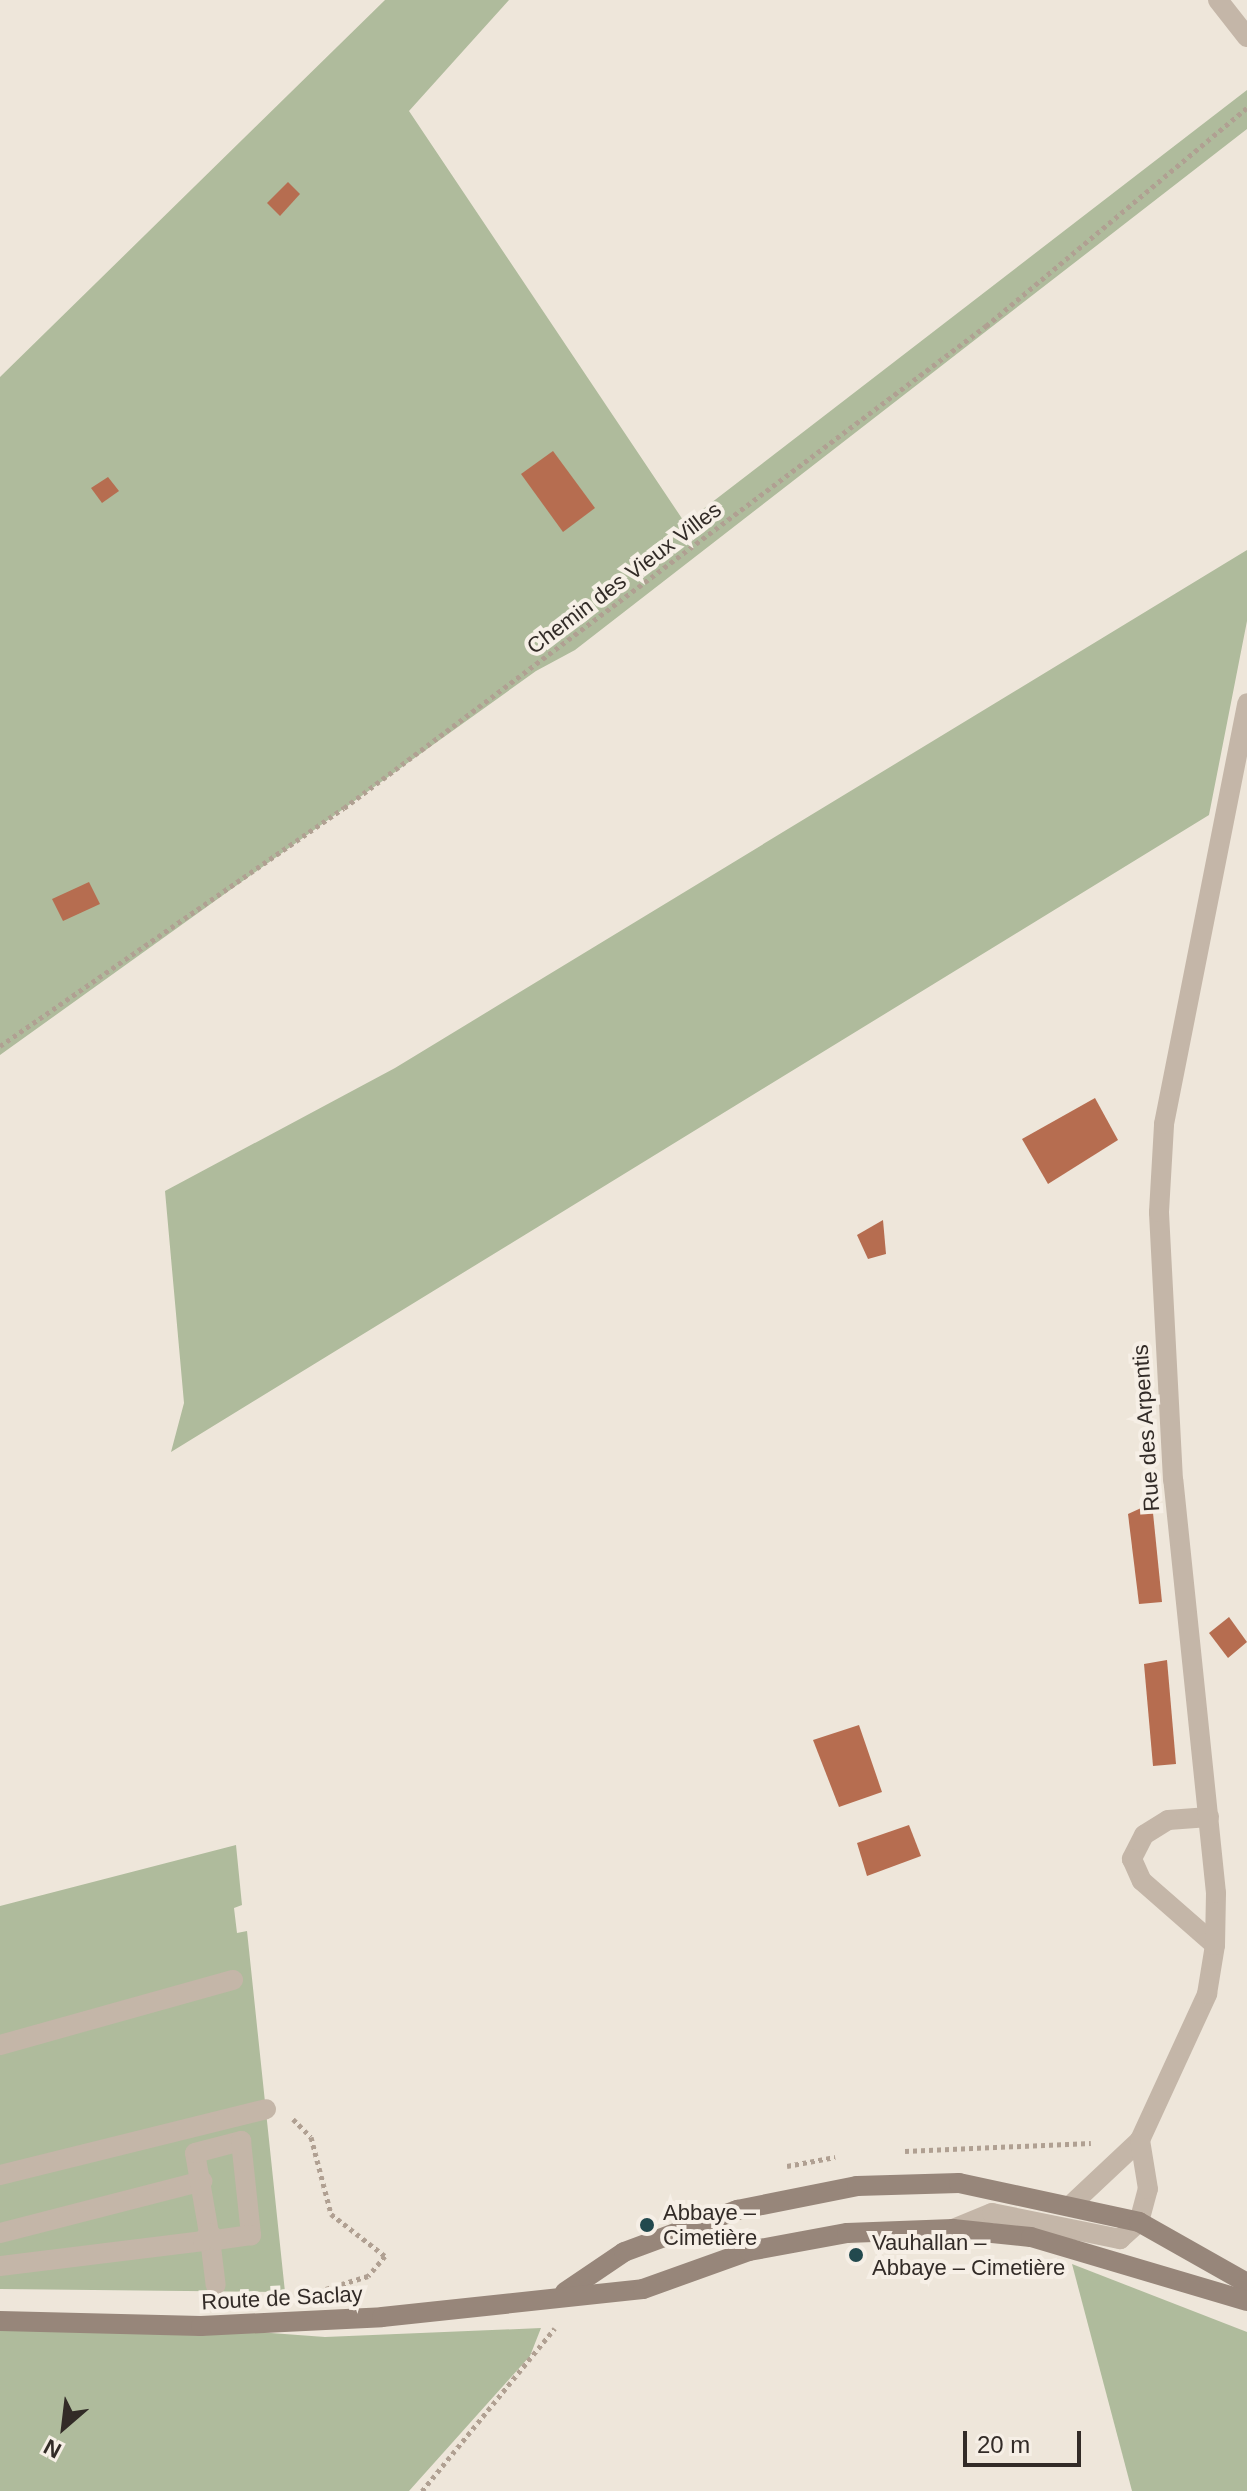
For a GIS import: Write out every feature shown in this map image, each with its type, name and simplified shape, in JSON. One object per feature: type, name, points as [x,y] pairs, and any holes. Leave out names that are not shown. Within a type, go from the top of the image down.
[{"type":"main road","name":"Route de Saclay","points":[[565,2292],[624,2252],[737,2210],[857,2186],[959,2183],[1073,2203],[1139,2222],[1247,2283]]},
{"type":"main road","name":"Route de Saclay","points":[[0,2321],[201,2326],[382,2317],[565,2292],[643,2289],[749,2251],[847,2233],[953,2229],[1031,2237],[1247,2301]]},
{"type":"street","points":[[1218,0],[1247,37]]},
{"type":"street","name":"Rue des Arpentis","points":[[1073,2203],[1140,2140],[1207,1994],[1215,1945],[1209,1817],[1173,1480],[1159,1212],[1164,1124],[1247,703]]},
{"type":"street","points":[[1209,1817],[1168,1820],[1144,1835],[1132,1859],[1142,1881],[1215,1945]]},
{"type":"street","points":[[0,2045],[233,1980]]},
{"type":"street","points":[[0,2175],[266,2109]]},
{"type":"street","points":[[1139,2222],[1148,2189],[1140,2140]]},
{"type":"street","points":[[0,2266],[210,2240],[251,2235],[241,2141],[195,2153],[202,2181],[210,2240],[216,2285]]},
{"type":"street","points":[[0,2233],[202,2181]]},
{"type":"street","name":"Route de Saclay","points":[[953,2229],[992,2213],[1120,2239],[1139,2222]]},
{"type":"path","name":"Chemin des Vieux Villes","points":[[0,1046],[344,808],[974,336],[1247,108]]},
{"type":"path","points":[[266,2109],[307,2131],[331,2214],[385,2256]]},
{"type":"path","points":[[422,2491],[552,2340],[565,2292]]},
{"type":"green space","points":[[385,0],[509,0],[409,111],[685,523],[1247,90],[1247,129],[575,650],[536,671],[0,1055],[0,377]]},
{"type":"green space","points":[[1247,550],[1247,621],[1209,815],[171,1452],[184,1403],[165,1191],[395,1068]]},
{"type":"green space","points":[[236,1845],[242,1905],[234,1908],[237,1933],[247,1931],[285,2292],[0,2289],[0,1906]]},
{"type":"green space","points":[[1072,2264],[1247,2332],[1247,2491],[1132,2491]]},
{"type":"green space","points":[[0,2313],[325,2337],[541,2328],[530,2356],[409,2491],[0,2491]]},
{"type":"building","points":[[288,182],[300,194],[280,216],[267,203]]},
{"type":"building","points":[[553,451],[595,508],[563,532],[521,474]]},
{"type":"building","points":[[108,477],[119,491],[102,503],[91,488]]},
{"type":"building","points":[[89,882],[100,904],[63,921],[52,899]]},
{"type":"building","points":[[1095,1098],[1118,1140],[1048,1184],[1022,1139]]},
{"type":"building","points":[[883,1220],[886,1254],[868,1259],[857,1235]]},
{"type":"building","points":[[1152,1503],[1162,1602],[1139,1604],[1128,1514]]},
{"type":"building","points":[[1229,1617],[1247,1642],[1228,1658],[1209,1633]]},
{"type":"building","points":[[1167,1660],[1176,1764],[1153,1766],[1144,1664]]},
{"type":"building","points":[[859,1725],[882,1792],[839,1807],[813,1740]]},
{"type":"building","points":[[909,1825],[921,1856],[867,1876],[857,1843]]},
{"type":"place","name":"Abbaye – Cimetière","points":[[647,2225]]},
{"type":"place","name":"Vauhallan – Abbaye – Cimetière","points":[[856,2255]]}]
